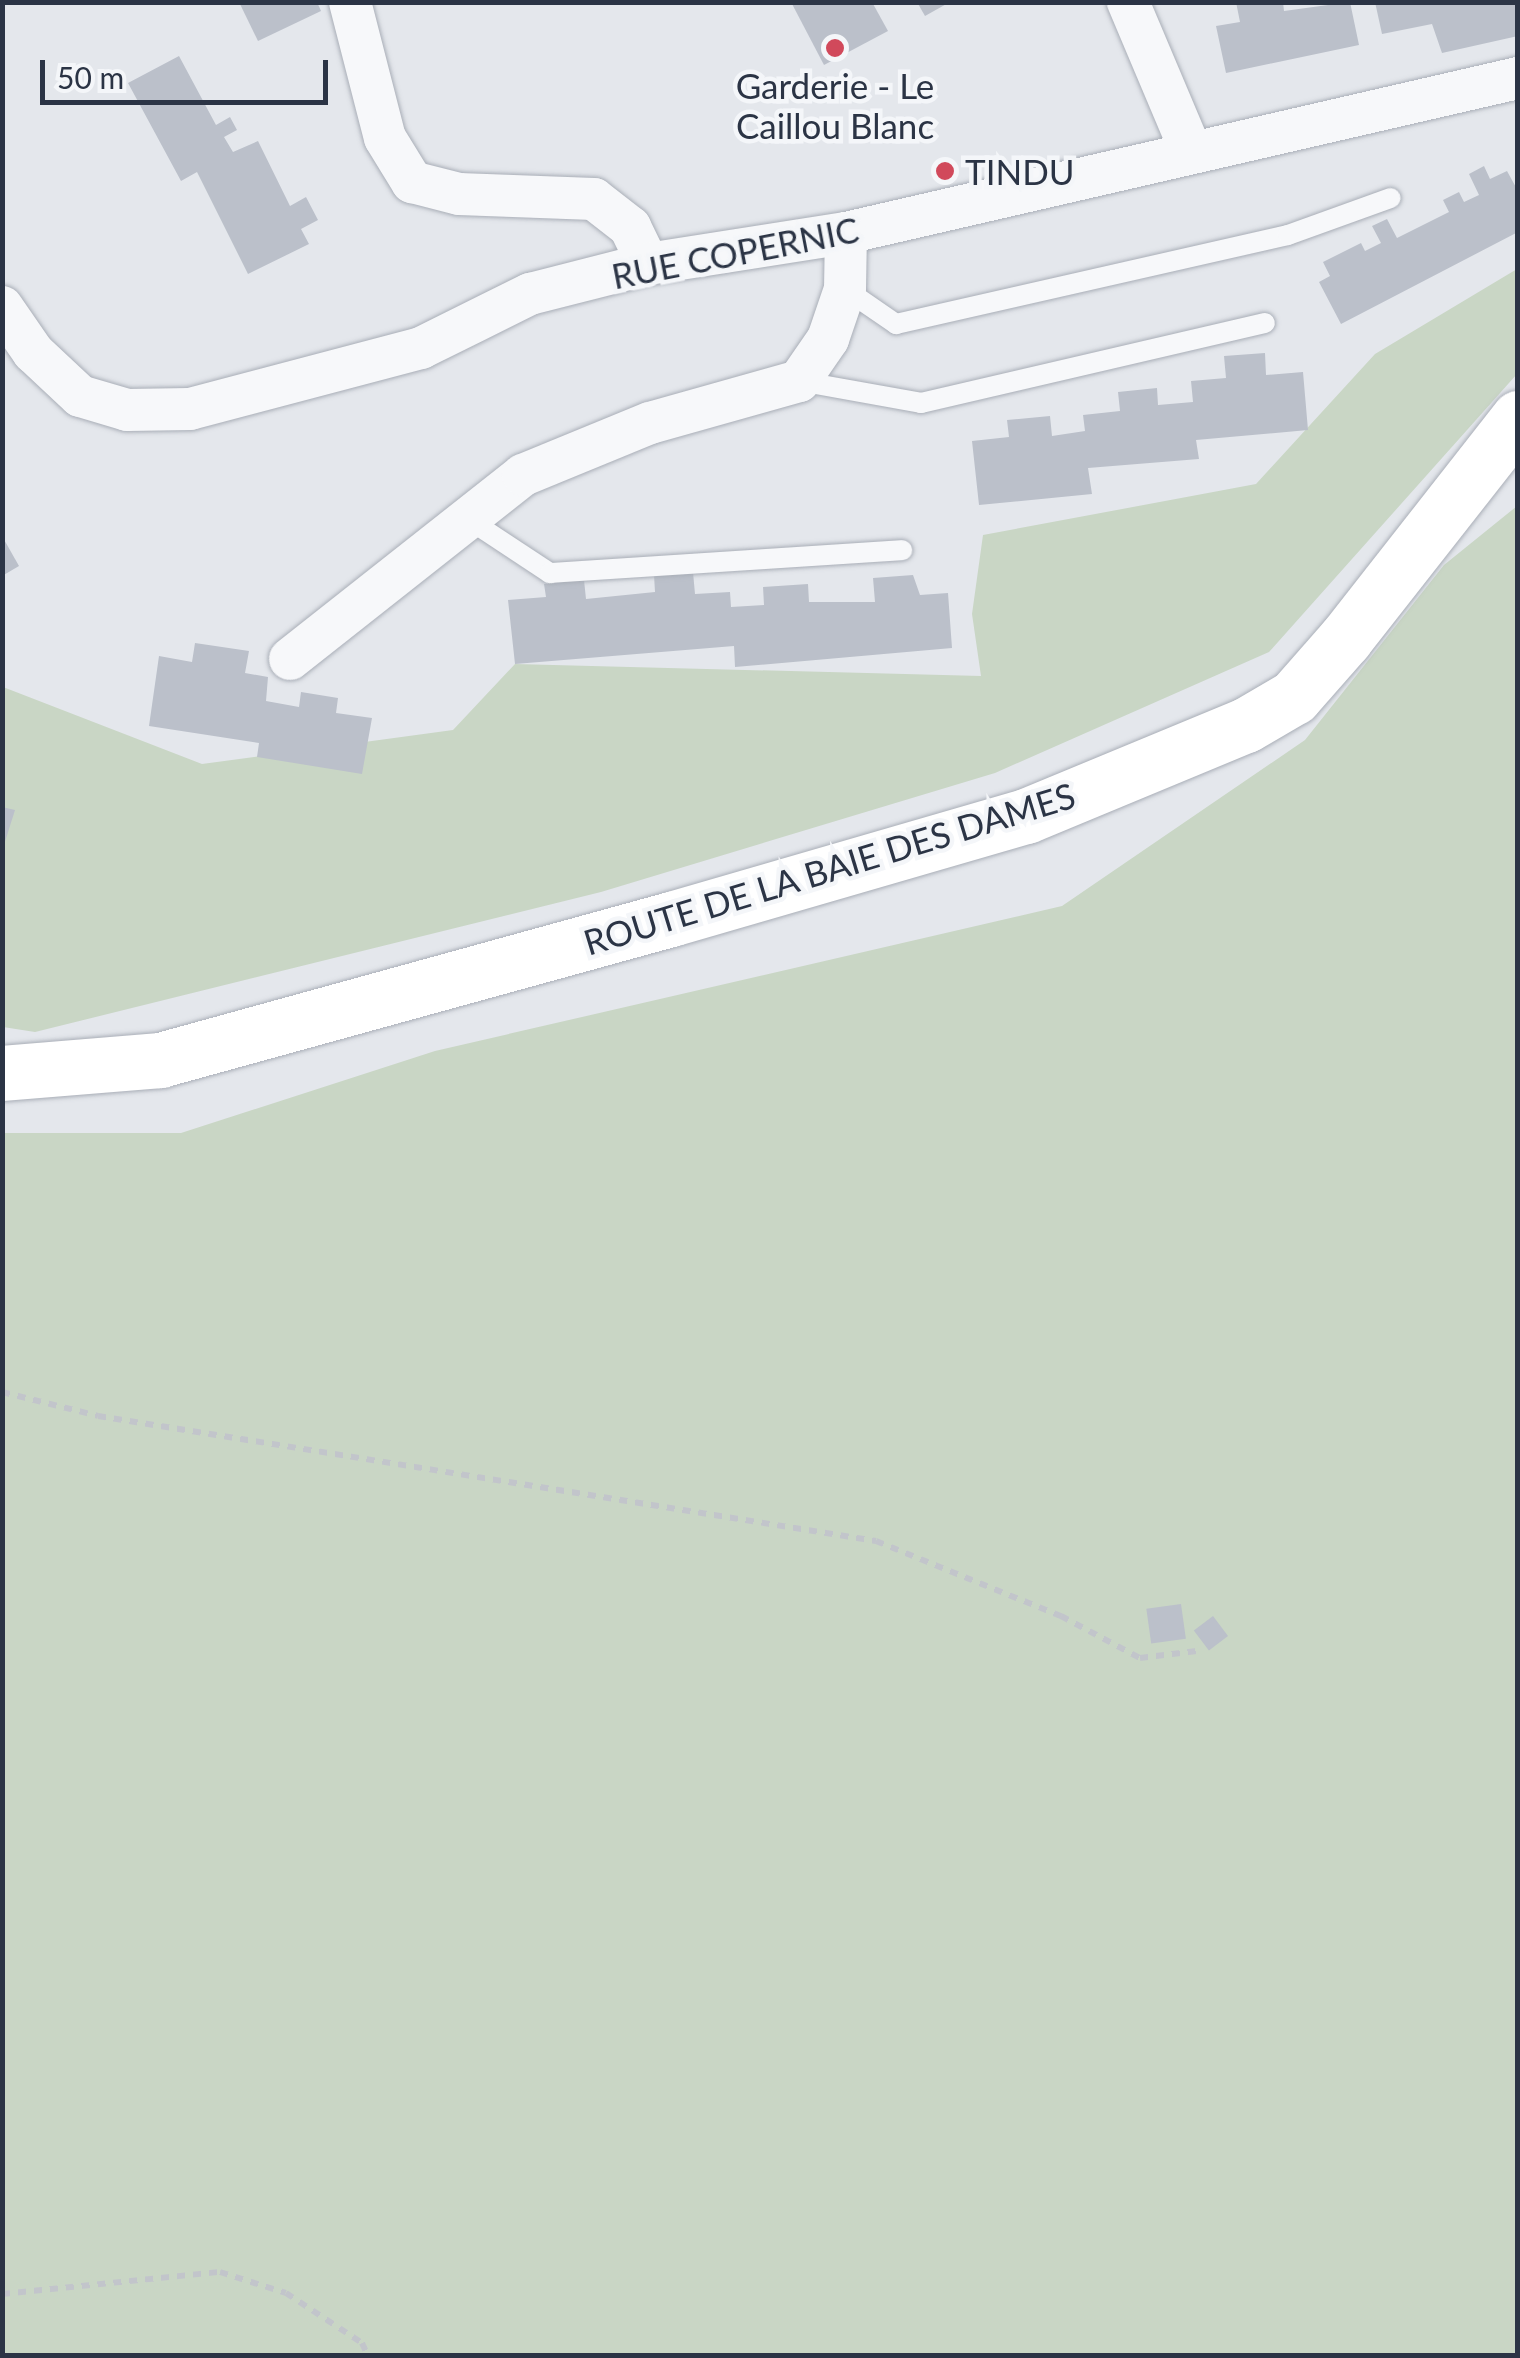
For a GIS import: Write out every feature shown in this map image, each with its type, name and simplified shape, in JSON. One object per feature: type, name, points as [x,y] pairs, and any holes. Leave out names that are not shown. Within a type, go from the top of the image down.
[{"type":"main road","name":"ROUTE DE LA BAIE DES DAMES","points":[[2,1073],[160,1060],[671,919],[1026,816],[1246,725],[1294,696],[1345,640],[1518,418]]},
{"type":"street","points":[[350,2],[384,138],[412,182],[459,194],[594,199],[630,228],[648,264]]},
{"type":"street","points":[[1128,2],[1190,149]]},
{"type":"street","name":"RUE COPERNIC","points":[[2,307],[34,352],[80,396],[126,410],[190,410],[420,348],[530,294],[648,264],[846,232],[1190,149],[1518,78]]},
{"type":"street","points":[[290,659],[471,521],[522,475],[650,423],[799,380],[828,339],[845,290],[846,232]]},
{"type":"lane","points":[[845,290],[896,324],[1288,235],[1391,198]]},
{"type":"lane","points":[[799,380],[921,403],[1265,323]]},
{"type":"lane","points":[[471,521],[550,574],[902,550]]},
{"type":"path","points":[[2,1392],[98,1416],[876,1541],[1061,1616],[1140,1658],[1197,1652]]},
{"type":"path","points":[[2,2294],[220,2272],[286,2293],[362,2344],[368,2356]]},
{"type":"green space","points":[[1517,269],[1517,374],[1269,652],[995,773],[601,892],[35,1032],[3,1027],[3,687],[202,764],[453,730],[515,664],[981,676],[972,614],[983,535],[1256,484],[1375,354]]},
{"type":"green space","points":[[1517,506],[1517,2355],[3,2355],[2,1133],[181,1133],[435,1051],[1062,906],[1305,740],[1444,565]]},
{"type":"building","points":[[239,2],[317,2],[321,11],[258,41]]},
{"type":"building","name":"Garderie - Le Caillou Blanc","points":[[791,2],[872,2],[888,31],[824,65]]},
{"type":"building","name":"Garderie - Le Caillou Blanc","points":[[917,2],[950,2],[925,16]]},
{"type":"building","points":[[1236,2],[1283,2],[1284,11],[1350,2],[1359,45],[1226,73],[1216,26],[1240,22]]},
{"type":"building","points":[[1375,2],[1518,2],[1518,36],[1442,53],[1432,24],[1382,34]]},
{"type":"building","points":[[179,56],[216,125],[230,117],[237,130],[224,137],[233,152],[258,141],[290,206],[306,197],[318,220],[301,229],[309,244],[248,274],[197,172],[181,181],[128,83]]},
{"type":"building","points":[[1484,166],[1490,179],[1507,171],[1518,191],[1518,232],[1341,324],[1319,282],[1330,276],[1323,262],[1361,243],[1365,251],[1381,243],[1372,226],[1387,219],[1397,238],[1449,212],[1443,200],[1459,192],[1464,202],[1479,195],[1469,174]]},
{"type":"building","points":[[1265,353],[1266,375],[1303,372],[1308,430],[1196,440],[1199,459],[1088,468],[1092,494],[979,505],[972,441],[1009,437],[1007,420],[1050,416],[1052,436],[1085,431],[1083,415],[1120,411],[1118,392],[1157,388],[1158,405],[1193,402],[1191,381],[1226,378],[1224,356]]},
{"type":"building","points":[[2,536],[19,566],[2,576]]},
{"type":"building","points":[[693,572],[695,594],[730,592],[731,607],[764,605],[763,587],[808,584],[809,602],[875,602],[873,578],[913,575],[920,595],[948,593],[952,648],[735,667],[734,646],[515,664],[508,600],[546,597],[544,584],[584,580],[586,599],[655,592],[654,575]]},
{"type":"building","points":[[195,643],[249,651],[245,673],[268,677],[266,701],[299,707],[301,692],[338,698],[336,713],[372,718],[362,774],[257,757],[259,743],[149,726],[159,656],[192,662]]},
{"type":"building","points":[[2,807],[15,810],[3,848],[2,848]]},
{"type":"building","points":[[1181,1604],[1186,1639],[1151,1644],[1146,1609]]},
{"type":"building","points":[[1213,1616],[1228,1636],[1209,1650],[1194,1630]]},
{"type":"place","name":"Garderie - Le Caillou Blanc","points":[[835,48]]},
{"type":"place","name":"TINDU","points":[[945,171]]}]
